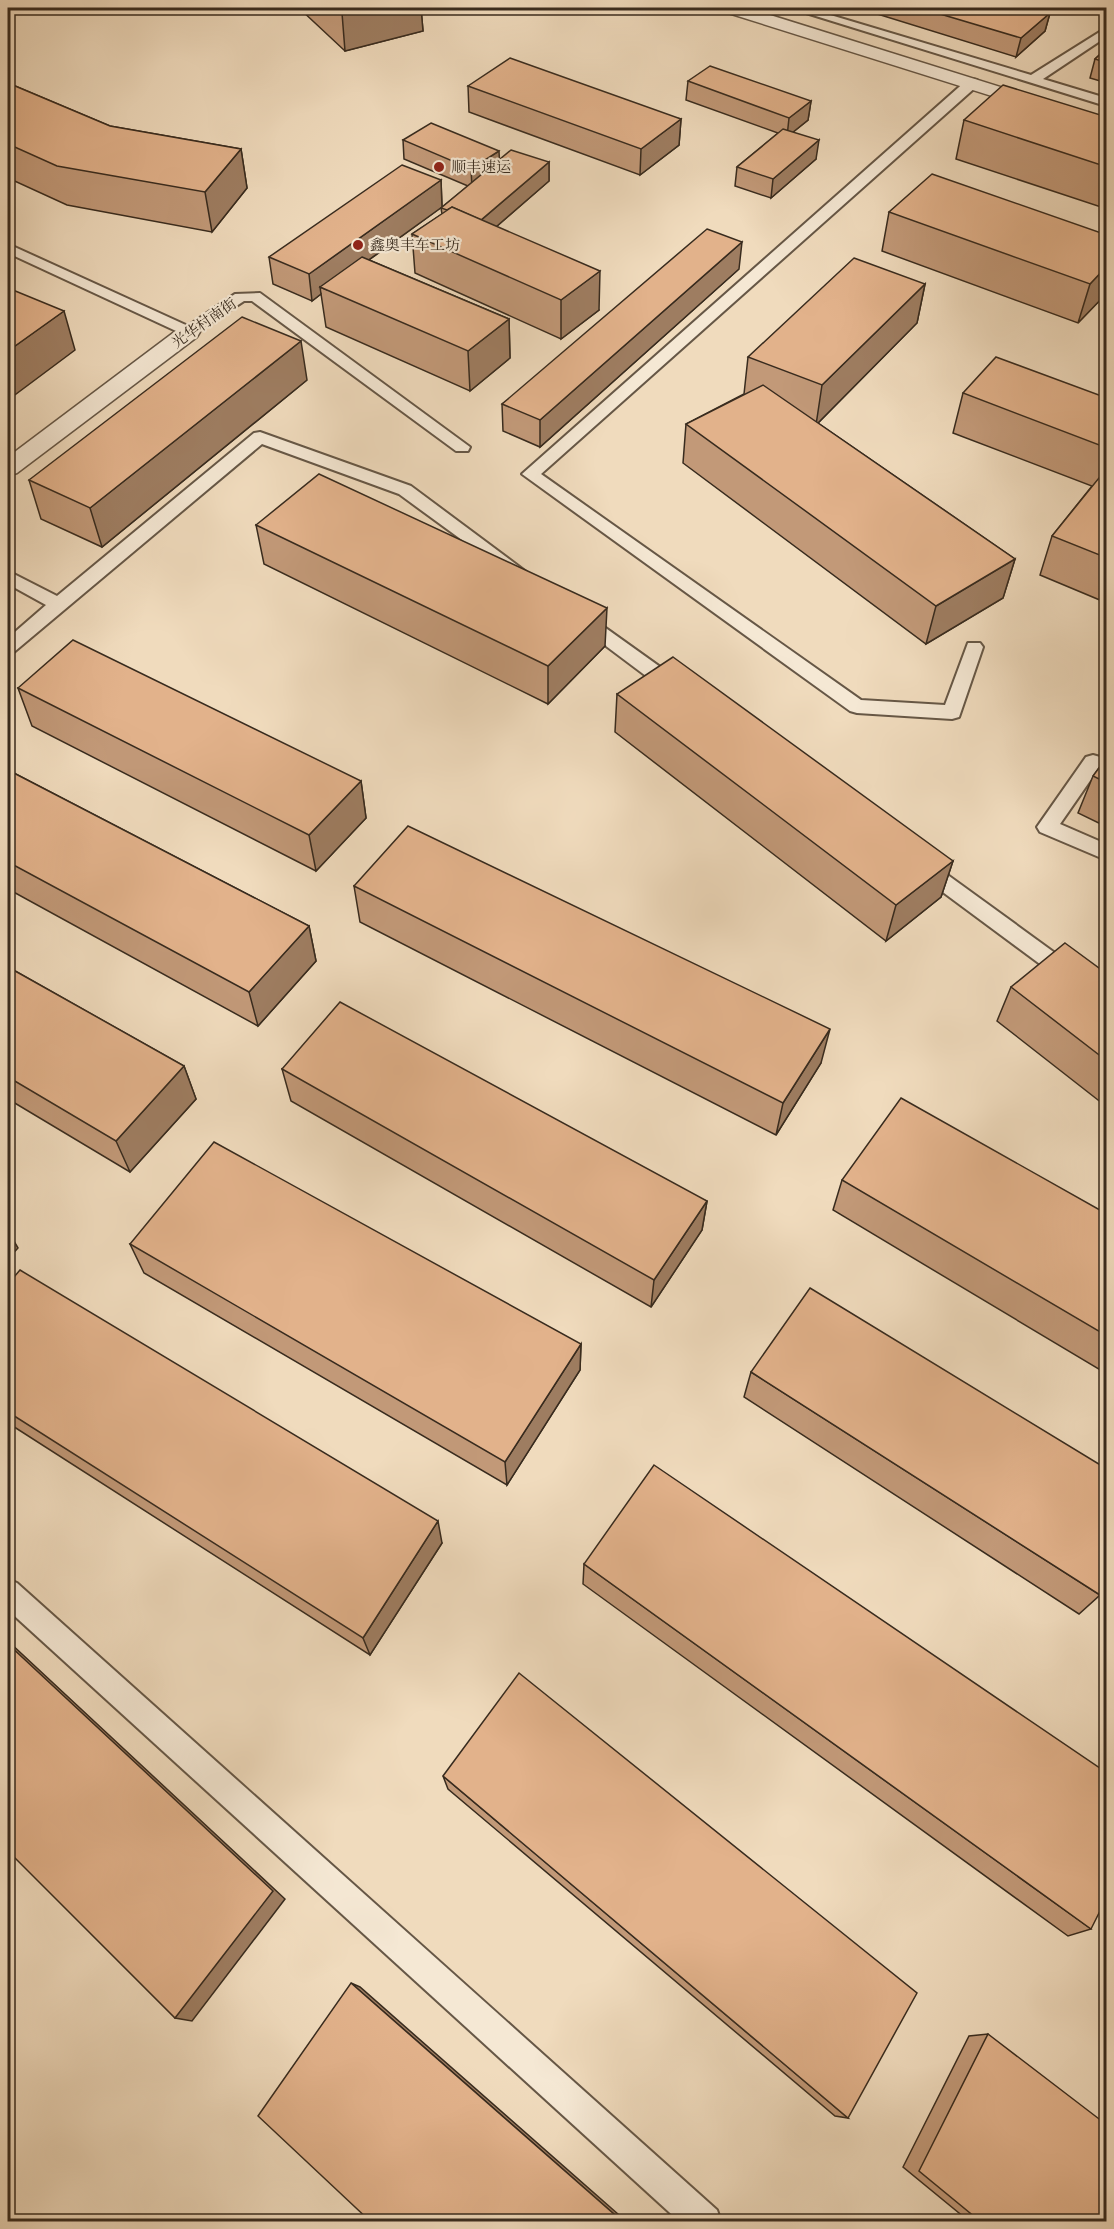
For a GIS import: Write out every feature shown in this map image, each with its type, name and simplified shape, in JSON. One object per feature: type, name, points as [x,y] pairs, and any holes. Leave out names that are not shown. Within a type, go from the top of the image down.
[{"type":"street","points":[[731,8],[1107,126]]},
{"type":"street","name":"光华村南街","points":[[8,468],[189,332]]},
{"type":"lane","points":[[796,8],[1107,102]]},
{"type":"lane","points":[[1032,80],[1107,32]]},
{"type":"lane","points":[[972,83],[530,474],[857,706],[952,712],[974,647]]},
{"type":"lane","points":[[8,248],[189,332]]},
{"type":"lane","name":"光华村南街","points":[[189,332],[240,297],[255,296],[462,447]]},
{"type":"lane","points":[[8,648],[260,436],[405,490],[539,588]]},
{"type":"lane","points":[[8,577],[58,604]]},
{"type":"lane","points":[[568,609],[693,700]]},
{"type":"lane","points":[[1093,762],[1047,827],[1107,852]]},
{"type":"lane","points":[[904,854],[1107,1001]]},
{"type":"lane","points":[[8,1592],[705,2222]]},
{"type":"building","points":[[335,8],[364,8],[342,13]]},
{"type":"building","points":[[920,8],[1033,8],[1050,13],[1021,38]]},
{"type":"building","points":[[1107,48],[1107,63],[1095,59]]},
{"type":"building","points":[[510,58],[681,119],[641,149],[468,86]]},
{"type":"building","points":[[710,66],[811,101],[789,118],[688,81]]},
{"type":"building","points":[[8,83],[110,126],[241,149],[205,192],[57,166],[8,144]]},
{"type":"building","points":[[1003,85],[1107,117],[1107,167],[964,120]]},
{"type":"building","points":[[431,123],[499,151],[471,169],[403,140]]},
{"type":"building","points":[[783,129],[819,140],[773,179],[737,167]]},
{"type":"building","points":[[511,150],[549,162],[481,220],[452,207],[447,210],[441,208]]},
{"type":"building","points":[[402,165],[441,180],[309,274],[269,257]]},
{"type":"building","points":[[932,174],[1107,235],[1107,266],[1090,284],[889,212]]},
{"type":"building","points":[[452,207],[600,271],[561,300],[412,234]]},
{"type":"building","points":[[707,229],[742,242],[540,420],[502,404]]},
{"type":"building","points":[[362,257],[509,319],[468,351],[320,287]]},
{"type":"building","points":[[854,258],[925,284],[822,385],[748,357]]},
{"type":"building","points":[[8,288],[64,311],[8,351]]},
{"type":"building","points":[[242,317],[301,341],[90,508],[29,480]]},
{"type":"building","points":[[996,357],[1107,398],[1107,448],[963,393]]},
{"type":"building","points":[[763,385],[1015,559],[936,606],[686,424]]},
{"type":"building","points":[[1107,468],[1107,558],[1052,536]]},
{"type":"building","points":[[319,474],[607,608],[548,666],[256,525]]},
{"type":"building","points":[[73,640],[361,781],[309,835],[18,688]]},
{"type":"building","points":[[673,657],[953,861],[896,905],[617,694]]},
{"type":"building","points":[[1107,757],[1107,783],[1093,776]]},
{"type":"building","points":[[8,770],[309,926],[249,992],[8,862]]},
{"type":"building","points":[[408,826],[830,1029],[783,1103],[354,886]]},
{"type":"building","points":[[1065,943],[1107,974],[1107,1061],[1011,987]]},
{"type":"building","points":[[8,967],[184,1066],[116,1141],[8,1077]]},
{"type":"building","points":[[340,1002],[707,1201],[654,1280],[282,1069]]},
{"type":"building","points":[[901,1098],[1107,1214],[1107,1336],[842,1180]]},
{"type":"building","points":[[214,1142],[581,1344],[505,1462],[130,1244]]},
{"type":"building","points":[[20,1270],[438,1521],[363,1638],[8,1412],[8,1284]]},
{"type":"building","points":[[810,1288],[1107,1469],[1107,1583],[1100,1595],[751,1372]]},
{"type":"building","points":[[654,1465],[1107,1773],[1107,1897],[1091,1929],[584,1564]]},
{"type":"building","points":[[8,1644],[273,1891],[175,2018],[8,1851]]},
{"type":"building","points":[[519,1673],[917,1993],[848,2118],[443,1776]]},
{"type":"building","points":[[351,1983],[623,2222],[371,2222],[258,2116]]},
{"type":"building","points":[[988,2034],[1107,2125],[1107,2222],[981,2222],[919,2171]]},
{"type":"place","name":"顺丰速运","points":[[439,167]]},
{"type":"place","name":"鑫奥丰车工坊","points":[[358,245]]}]
